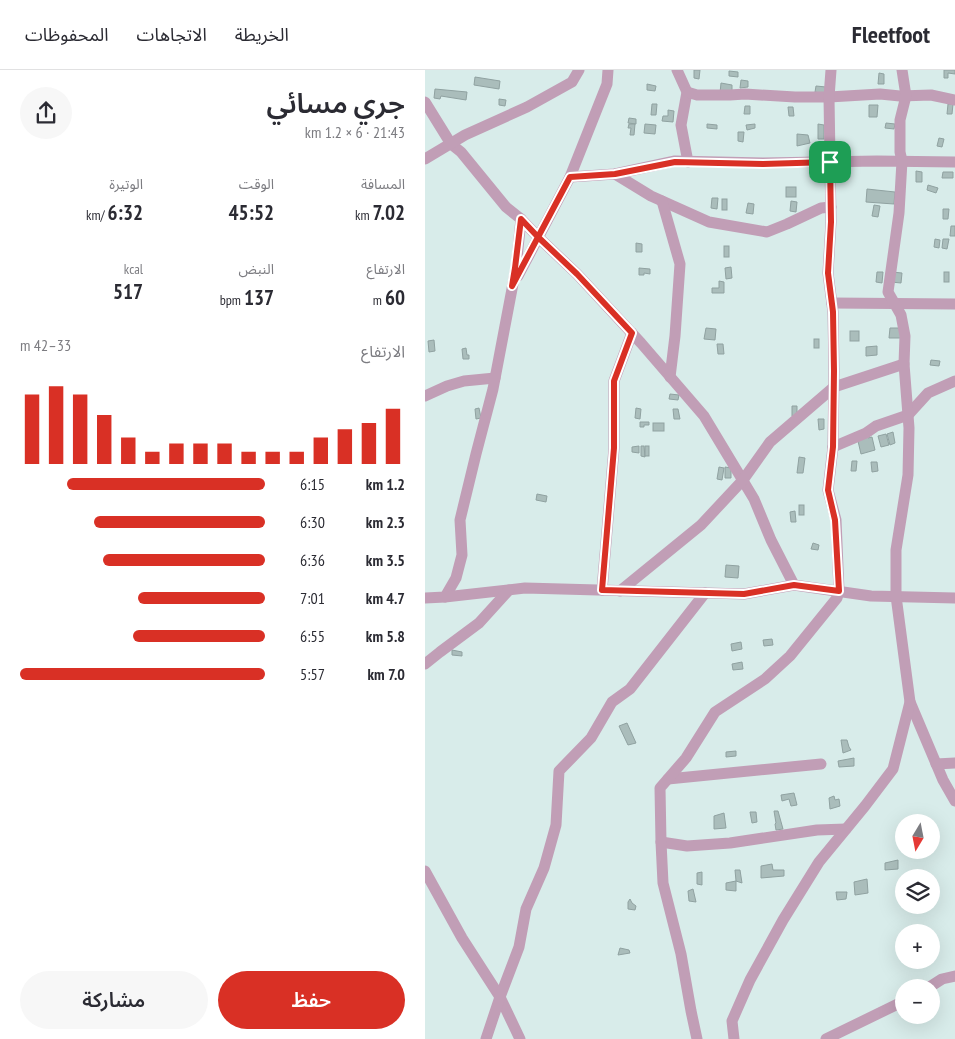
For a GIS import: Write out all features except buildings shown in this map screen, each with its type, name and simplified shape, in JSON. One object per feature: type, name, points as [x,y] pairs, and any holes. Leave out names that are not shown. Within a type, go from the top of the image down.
[{"type":"street","points":[[425,159],[465,136],[527,107],[572,82],[579,70]]},
{"type":"street","points":[[512,286],[570,177],[607,84],[608,70]]},
{"type":"street","points":[[677,70],[687,92],[681,125],[688,162]]},
{"type":"street","points":[[697,1039],[681,954],[663,883],[660,788],[686,758],[715,712],[765,679],[791,656],[837,598],[839,591],[835,520],[828,490],[833,447],[834,387],[832,302],[828,273],[831,222],[829,98],[831,70]]},
{"type":"street","points":[[902,70],[906,96],[900,120],[900,152],[902,161],[899,213],[888,292],[901,315],[905,336],[904,364],[908,415],[908,475],[897,550],[895,596],[910,702],[943,780],[955,801]]},
{"type":"street","points":[[687,92],[697,96],[745,94],[829,98],[880,94],[931,95],[955,100]]},
{"type":"street","points":[[425,102],[451,144],[461,152],[506,207],[521,219],[577,274],[632,333],[704,416],[754,499],[771,540],[794,585]]},
{"type":"street","points":[[570,177],[615,174],[675,162],[763,164],[877,161],[955,162]]},
{"type":"street","points":[[615,174],[651,196],[709,222],[767,232],[821,208],[831,207]]},
{"type":"street","points":[[662,201],[680,264],[671,377]]},
{"type":"street","points":[[445,597],[457,578],[462,555],[460,520],[493,388],[515,268],[521,219]]},
{"type":"street","points":[[832,302],[955,304]]},
{"type":"street","points":[[602,590],[614,448],[614,381],[632,333]]},
{"type":"street","points":[[620,591],[701,525],[743,480],[770,442],[834,387],[904,364]]},
{"type":"street","points":[[425,396],[464,381],[495,378]]},
{"type":"street","points":[[833,447],[865,434],[876,426],[908,415],[929,394],[955,381]]},
{"type":"street","points":[[425,598],[525,588],[744,594],[794,585],[871,596],[955,598]]},
{"type":"street","points":[[425,664],[479,623],[509,590]]},
{"type":"street","points":[[486,1039],[519,947],[525,909],[544,868],[556,825],[559,771],[591,738],[612,702],[629,689],[705,593]]},
{"type":"street","points":[[734,1039],[732,1021],[750,980],[783,920],[819,862],[893,769],[910,702]]},
{"type":"street","points":[[936,764],[955,763]]},
{"type":"street","points":[[668,779],[821,764]]},
{"type":"street","points":[[661,842],[687,846],[730,843],[817,830],[846,829]]},
{"type":"street","points":[[425,871],[462,938],[500,997],[519,1039]]},
{"type":"street","points":[[940,980],[955,976]]},
{"type":"street","points":[[826,1039],[895,1005]]},
{"type":"route","points":[[830,162],[763,164],[675,162],[615,174],[570,177],[538,237],[512,286],[521,219],[538,237],[577,274],[632,333],[614,381],[614,448],[602,590],[744,594],[794,585],[839,591],[835,520],[828,490],[833,447],[834,371],[833,312],[828,273],[831,222],[830,162]]}]
